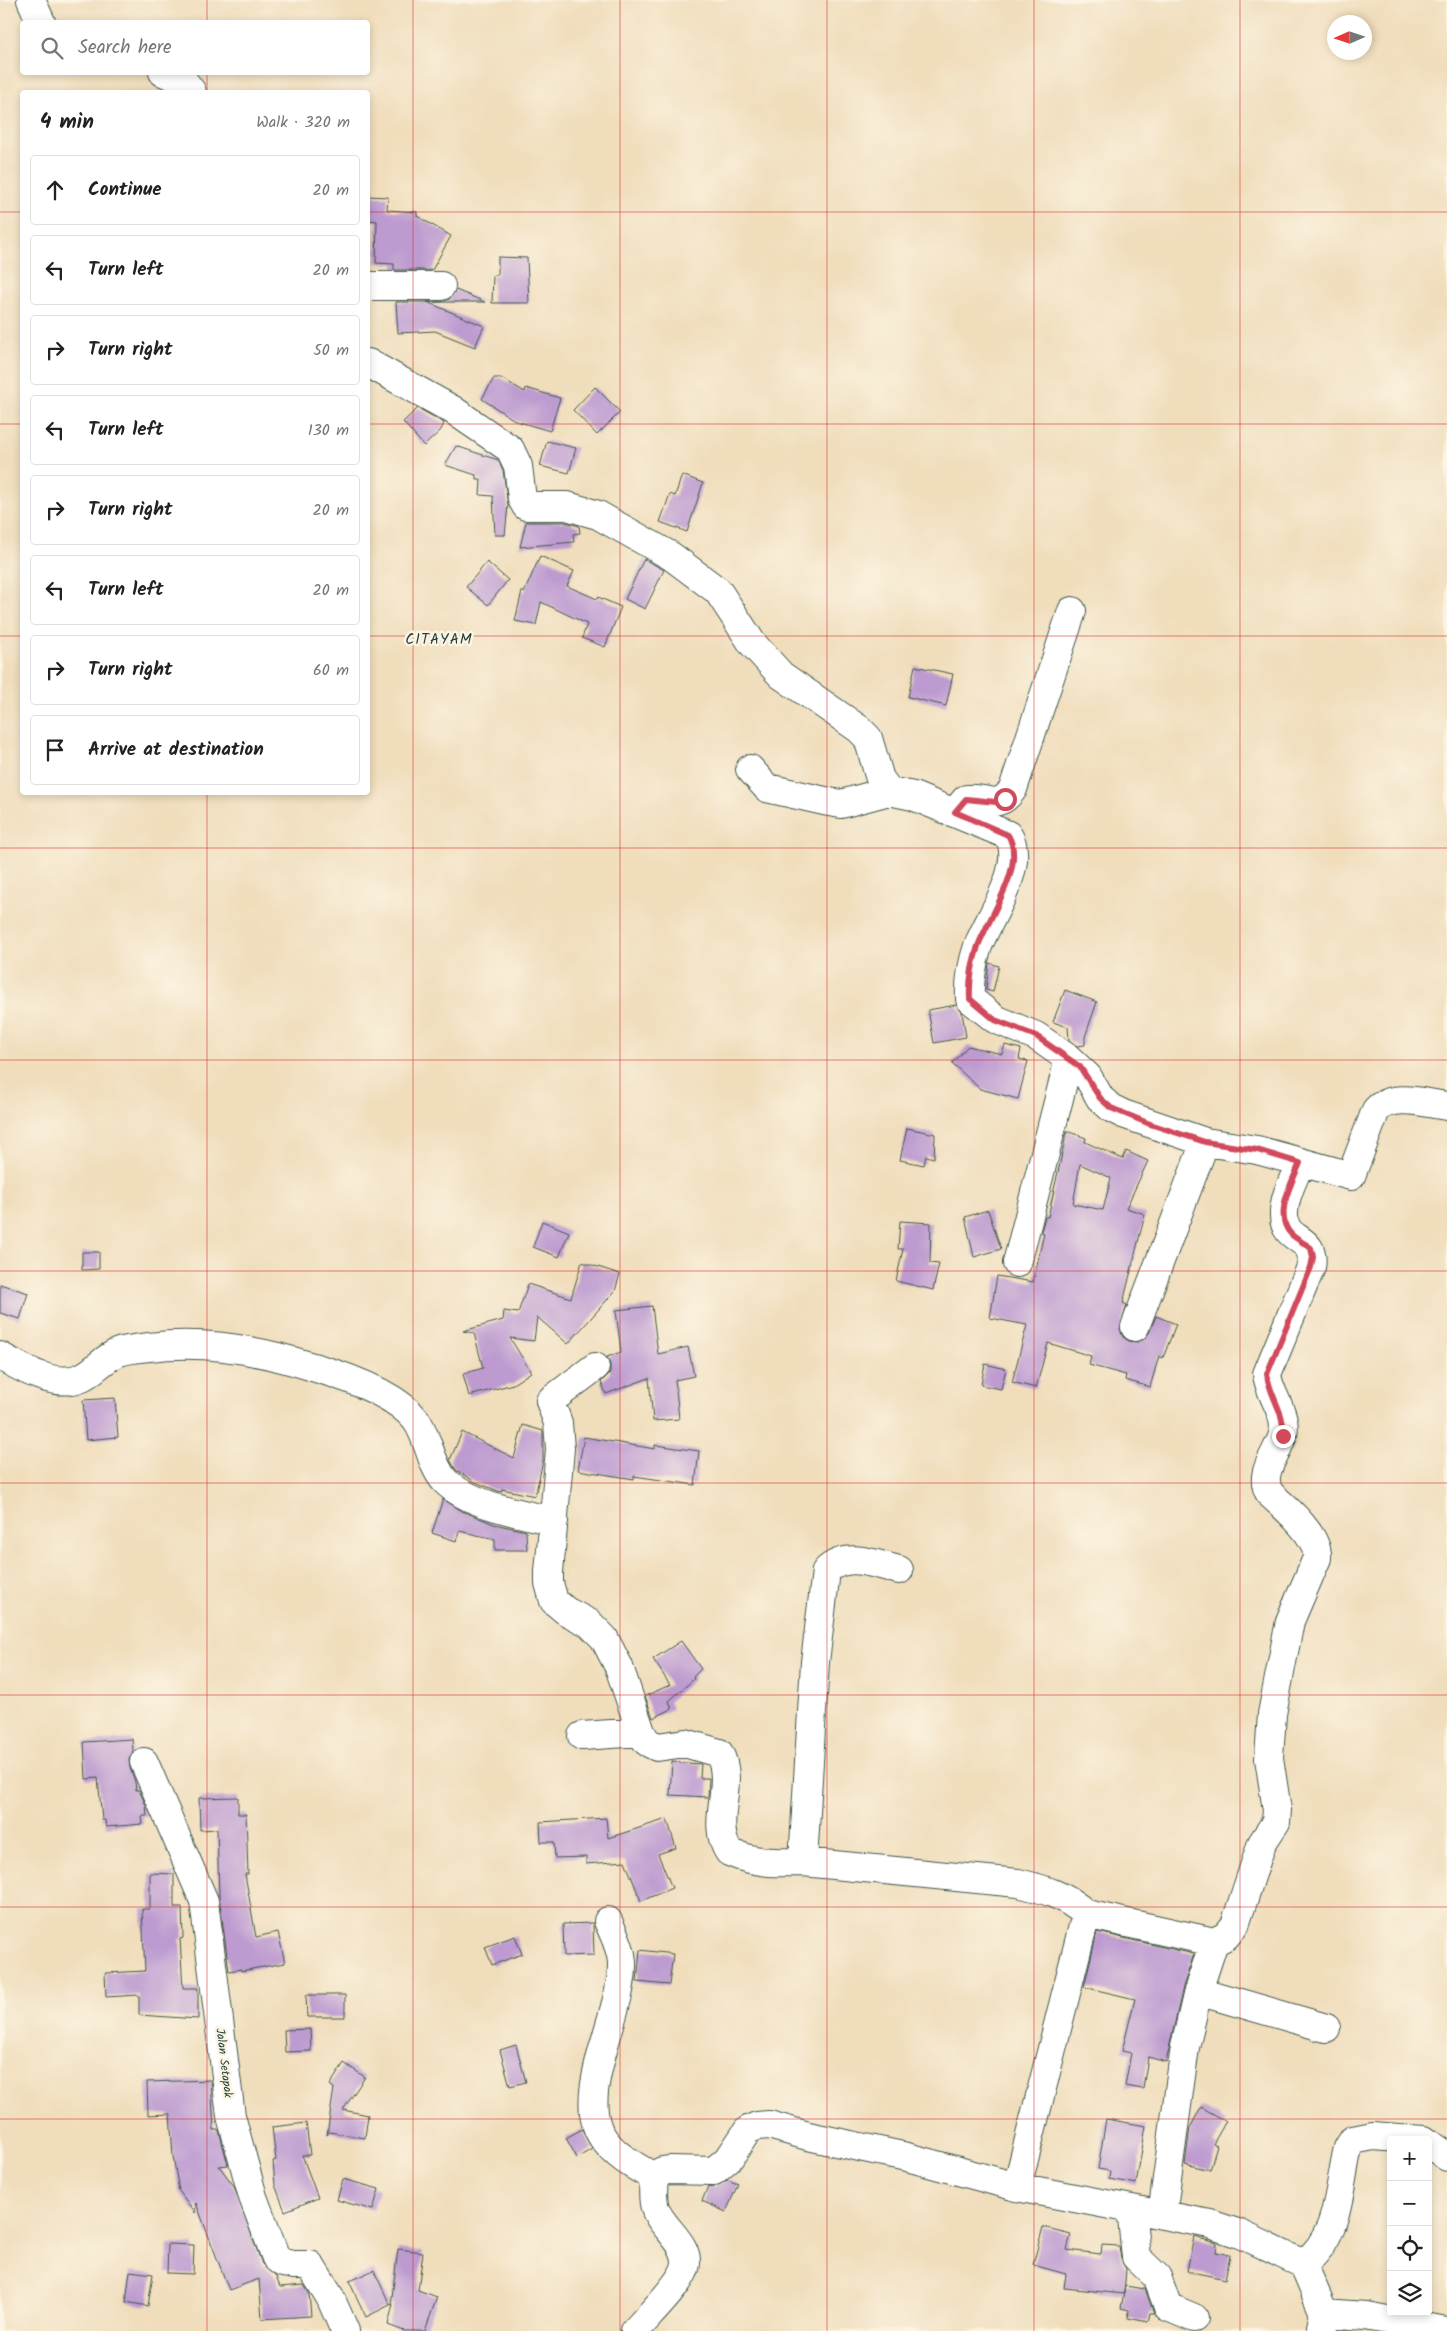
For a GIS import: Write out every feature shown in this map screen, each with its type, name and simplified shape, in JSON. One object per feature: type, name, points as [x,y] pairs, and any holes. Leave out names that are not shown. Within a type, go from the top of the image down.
[{"type":"street","points":[[31,0],[40,20]]},
{"type":"street","points":[[170,75],[183,80],[190,90]]},
{"type":"street","points":[[370,286],[441,286]]},
{"type":"street","points":[[370,364],[453,410],[510,449],[518,466],[522,499],[526,506],[568,506],[598,515],[671,556],[718,591],[752,643],[781,675],[859,729],[868,738],[880,779],[889,791]]},
{"type":"street","points":[[955,812],[966,799],[996,802],[1005,799],[1013,789],[1072,611]]},
{"type":"street","points":[[750,769],[767,788],[841,804],[889,791],[913,796],[1008,835],[1014,850],[1010,872],[1000,900],[978,946],[969,980],[970,999],[995,1020],[1036,1036],[1080,1067],[1100,1098],[1111,1108],[1150,1124],[1205,1142],[1257,1150],[1351,1176],[1376,1110],[1383,1103],[1398,1100],[1447,1106]]},
{"type":"street","points":[[1017,1263],[1069,1059]]},
{"type":"street","points":[[1135,1327],[1205,1142]]},
{"type":"street","points":[[595,1367],[550,1401],[560,1435],[549,1583],[554,1601],[566,1612],[589,1623],[604,1638],[619,1667],[641,1732],[647,1742],[657,1747],[685,1743],[719,1753],[725,1764],[726,1780],[721,1836],[728,1852],[754,1862],[771,1864],[803,1862],[1018,1883],[1039,1888],[1071,1901],[1086,1914],[1214,1942],[1226,1936],[1235,1925],[1262,1843],[1276,1822],[1277,1810],[1269,1758],[1272,1714],[1290,1621],[1317,1558],[1318,1548],[1312,1536],[1270,1494],[1266,1485],[1268,1468],[1283,1436],[1284,1420],[1271,1391],[1267,1374],[1311,1267],[1313,1257],[1311,1248],[1291,1234],[1283,1217],[1289,1190],[1300,1163]]},
{"type":"street","points":[[0,1356],[28,1370],[62,1381],[82,1377],[118,1352],[169,1345],[218,1346],[250,1351],[312,1366],[359,1382],[402,1408],[416,1420],[436,1466],[446,1481],[458,1490],[505,1510],[554,1521]]},
{"type":"street","points":[[803,1862],[814,1662],[826,1571],[832,1566],[852,1559],[899,1570]]},
{"type":"street","points":[[582,1736],[641,1732]]},
{"type":"street","name":"Jalan Setapak","points":[[144,1762],[204,1901],[231,2116],[242,2163],[266,2231],[276,2258],[283,2263],[310,2265],[330,2297],[345,2331]]},
{"type":"street","points":[[1017,2187],[1086,1914]]},
{"type":"street","points":[[608,1921],[621,1950],[622,1965],[618,1996],[595,2087],[593,2111],[596,2126],[610,2147],[621,2157],[654,2178]]},
{"type":"street","points":[[1162,2215],[1185,2047],[1198,1991],[1214,1942]]},
{"type":"street","points":[[1198,1991],[1326,2028]]},
{"type":"street","points":[[635,2331],[677,2282],[686,2266],[681,2244],[663,2223],[655,2208],[654,2178],[662,2171],[669,2170],[714,2171],[730,2157],[748,2130],[757,2126],[769,2125],[808,2136],[907,2157],[1017,2187],[1210,2224],[1240,2234],[1303,2264],[1322,2325],[1366,2316],[1446,2331]]},
{"type":"street","points":[[1303,2264],[1320,2249],[1328,2236],[1337,2205],[1348,2148],[1353,2140],[1373,2136],[1387,2137]]},
{"type":"street","points":[[1432,2146],[1447,2157]]},
{"type":"street","points":[[1131,2210],[1136,2256],[1156,2277],[1168,2307],[1194,2318]]},
{"type":"building","points":[[370,196],[388,197],[387,210],[417,212],[417,216],[451,236],[432,270],[394,270],[394,264],[376,263],[377,221],[370,220]]},
{"type":"building","points":[[498,257],[527,258],[529,303],[492,303],[493,275],[498,275]]},
{"type":"building","points":[[456,290],[485,302],[441,302],[449,299]]},
{"type":"building","points":[[396,302],[427,302],[484,326],[475,347],[435,331],[398,333]]},
{"type":"building","points":[[494,378],[501,378],[525,392],[526,388],[560,398],[550,431],[516,421],[482,399]]},
{"type":"building","points":[[595,387],[620,412],[597,435],[573,410]]},
{"type":"building","points":[[418,408],[444,423],[441,430],[424,446],[403,422]]},
{"type":"building","points":[[547,441],[576,448],[569,473],[540,466]]},
{"type":"building","points":[[456,446],[498,460],[503,470],[508,505],[505,535],[495,535],[493,496],[480,495],[481,479],[476,479],[476,475],[445,465]]},
{"type":"building","points":[[682,475],[703,483],[687,532],[660,522],[670,494],[675,496]]},
{"type":"building","points":[[526,522],[565,522],[579,526],[580,533],[573,534],[574,542],[520,547]]},
{"type":"building","points":[[540,556],[574,571],[567,586],[621,607],[605,647],[582,638],[587,624],[541,602],[536,625],[515,621],[522,591],[524,593]]},
{"type":"building","points":[[644,559],[664,570],[645,609],[625,599]]},
{"type":"building","points":[[487,562],[508,580],[488,605],[466,587]]},
{"type":"building","points":[[915,666],[953,674],[946,706],[908,697]]},
{"type":"building","points":[[989,963],[999,966],[993,992],[986,990]]},
{"type":"building","points":[[1065,990],[1097,1002],[1085,1037],[1085,1045],[1077,1046],[1069,1040],[1068,1027],[1053,1022]]},
{"type":"building","points":[[956,1005],[962,1012],[966,1037],[934,1043],[928,1010]]},
{"type":"building","points":[[1005,1045],[1021,1049],[1019,1059],[1028,1061],[1018,1099],[980,1089],[952,1063],[968,1046],[1002,1054]]},
{"type":"building","points":[[907,1128],[935,1134],[934,1158],[926,1156],[924,1165],[900,1160]]},
{"type":"building","points":[[1067,1131],[1086,1138],[1085,1142],[1123,1159],[1126,1151],[1148,1161],[1126,1208],[1145,1214],[1123,1303],[1127,1305],[1120,1329],[1123,1337],[1129,1341],[1137,1342],[1144,1339],[1149,1333],[1156,1316],[1176,1324],[1163,1358],[1159,1356],[1150,1387],[1125,1380],[1126,1375],[1089,1365],[1091,1356],[1048,1343],[1036,1388],[1012,1382],[1027,1325],[990,1318],[997,1276],[1033,1282],[1044,1233],[1041,1232],[1045,1217],[1048,1217]],"holes":[[[1080,1164],[1111,1178],[1103,1210],[1073,1204]]]},
{"type":"building","points":[[988,1210],[1001,1249],[974,1257],[965,1217]]},
{"type":"building","points":[[542,1221],[569,1232],[559,1257],[533,1247]]},
{"type":"building","points":[[900,1221],[931,1223],[930,1263],[939,1264],[933,1290],[896,1281],[903,1249],[898,1249]]},
{"type":"building","points":[[82,1252],[99,1252],[99,1269],[82,1270]]},
{"type":"building","points":[[582,1262],[620,1274],[615,1291],[568,1344],[537,1317],[534,1341],[510,1338],[531,1372],[513,1384],[469,1396],[463,1374],[483,1368],[474,1333],[463,1331],[503,1320],[504,1311],[518,1313],[528,1284],[571,1298]]},
{"type":"building","points":[[0,1284],[28,1293],[20,1319],[0,1313]]},
{"type":"building","points":[[652,1306],[658,1354],[688,1347],[694,1376],[675,1380],[679,1419],[653,1421],[649,1378],[606,1394],[601,1382],[610,1373],[607,1357],[621,1352],[616,1310]]},
{"type":"building","points":[[985,1364],[1006,1369],[1001,1389],[981,1385]]},
{"type":"building","points":[[115,1398],[118,1437],[86,1440],[83,1400]]},
{"type":"building","points":[[523,1425],[543,1431],[543,1461],[535,1496],[502,1489],[501,1492],[475,1482],[456,1470],[450,1460],[462,1432],[514,1458]]},
{"type":"building","points":[[584,1437],[655,1449],[655,1445],[699,1451],[695,1485],[634,1476],[634,1479],[578,1470]]},
{"type":"building","points":[[443,1499],[462,1511],[494,1524],[526,1531],[527,1550],[495,1550],[495,1539],[459,1531],[456,1541],[432,1533]]},
{"type":"building","points":[[681,1641],[701,1669],[693,1677],[694,1679],[669,1701],[672,1709],[653,1718],[645,1696],[670,1685],[653,1659]]},
{"type":"building","points":[[132,1739],[133,1751],[129,1760],[130,1768],[136,1790],[139,1790],[146,1805],[147,1816],[142,1816],[143,1824],[106,1827],[105,1820],[102,1820],[98,1778],[86,1779],[84,1742]]},
{"type":"building","points":[[672,1762],[701,1764],[700,1778],[709,1778],[708,1797],[670,1795]]},
{"type":"building","points":[[238,1797],[238,1814],[246,1814],[248,1874],[245,1874],[256,1937],[278,1932],[285,1963],[241,1971],[241,1969],[229,1971],[219,1896],[217,1829],[200,1830],[199,1798]]},
{"type":"building","points":[[606,1818],[608,1838],[667,1819],[676,1848],[658,1854],[672,1888],[641,1901],[625,1861],[586,1864],[586,1857],[555,1858],[554,1842],[541,1842],[540,1822]]},
{"type":"building","points":[[150,1873],[174,1874],[174,1907],[182,1907],[183,1938],[180,1939],[183,1988],[198,1988],[198,2019],[139,2015],[139,1995],[106,1997],[105,1973],[145,1971],[142,1909],[150,1909]]},
{"type":"building","points":[[593,1923],[594,1955],[564,1956],[563,1924]]},
{"type":"building","points":[[1097,1932],[1194,1954],[1183,1987],[1166,2062],[1148,2057],[1143,2089],[1125,2086],[1131,2053],[1122,2051],[1135,1999],[1084,1987]]},
{"type":"building","points":[[515,1936],[522,1954],[492,1965],[485,1947]]},
{"type":"building","points":[[640,1950],[673,1954],[669,1985],[637,1982]]},
{"type":"building","points":[[306,1995],[345,1995],[345,2017],[307,2017]]},
{"type":"building","points":[[310,2029],[311,2051],[285,2052],[284,2030]]},
{"type":"building","points":[[516,2045],[526,2082],[510,2086],[500,2050]]},
{"type":"building","points":[[344,2063],[365,2077],[343,2110],[368,2115],[365,2138],[329,2132],[327,2135],[334,2088],[330,2085]]},
{"type":"building","points":[[211,2080],[214,2130],[219,2130],[228,2165],[219,2166],[234,2186],[262,2264],[276,2277],[280,2287],[304,2285],[309,2293],[311,2316],[262,2319],[259,2279],[229,2290],[196,2203],[195,2213],[179,2191],[173,2156],[170,2114],[148,2115],[147,2082]]},
{"type":"building","points":[[1201,2107],[1226,2121],[1213,2144],[1217,2146],[1210,2170],[1185,2164],[1190,2128]]},
{"type":"building","points":[[1106,2119],[1146,2126],[1136,2184],[1109,2179],[1110,2171],[1098,2169]]},
{"type":"building","points":[[306,2123],[310,2155],[302,2155],[318,2198],[285,2211],[275,2185],[273,2161],[276,2160],[272,2127]]},
{"type":"building","points":[[582,2129],[592,2149],[577,2158],[566,2138]]},
{"type":"building","points":[[343,2179],[379,2189],[373,2210],[337,2200]]},
{"type":"building","points":[[727,2180],[738,2184],[726,2212],[702,2201],[708,2186],[714,2187]]},
{"type":"building","points":[[1043,2227],[1071,2234],[1067,2250],[1101,2254],[1102,2245],[1119,2246],[1121,2259],[1126,2269],[1124,2294],[1064,2288],[1066,2274],[1033,2265]]},
{"type":"building","points":[[1194,2237],[1217,2243],[1216,2252],[1230,2255],[1225,2279],[1187,2271]]},
{"type":"building","points":[[168,2244],[194,2245],[193,2274],[167,2273]]},
{"type":"building","points":[[398,2249],[423,2252],[418,2290],[437,2297],[425,2331],[404,2331],[388,2325],[393,2304],[391,2305]]},
{"type":"building","points":[[374,2270],[390,2305],[366,2317],[349,2281]]},
{"type":"building","points":[[130,2271],[153,2274],[148,2306],[126,2302]]},
{"type":"building","points":[[1125,2286],[1145,2289],[1154,2313],[1150,2313],[1148,2322],[1128,2318],[1129,2310],[1121,2308]]},
{"type":"district","name":"CITAYAM","points":[[439,640]]},
{"type":"route","points":[[1005,799],[996,802],[972,798],[966,799],[955,812],[1008,835],[1013,842],[1014,850],[1010,872],[1000,900],[978,946],[969,980],[970,999],[995,1020],[1036,1036],[1080,1067],[1100,1098],[1111,1108],[1123,1114],[1205,1142],[1234,1148],[1257,1150],[1300,1163],[1289,1190],[1283,1217],[1286,1227],[1291,1234],[1311,1248],[1313,1257],[1311,1267],[1267,1374],[1271,1391],[1284,1420],[1283,1436]]}]
